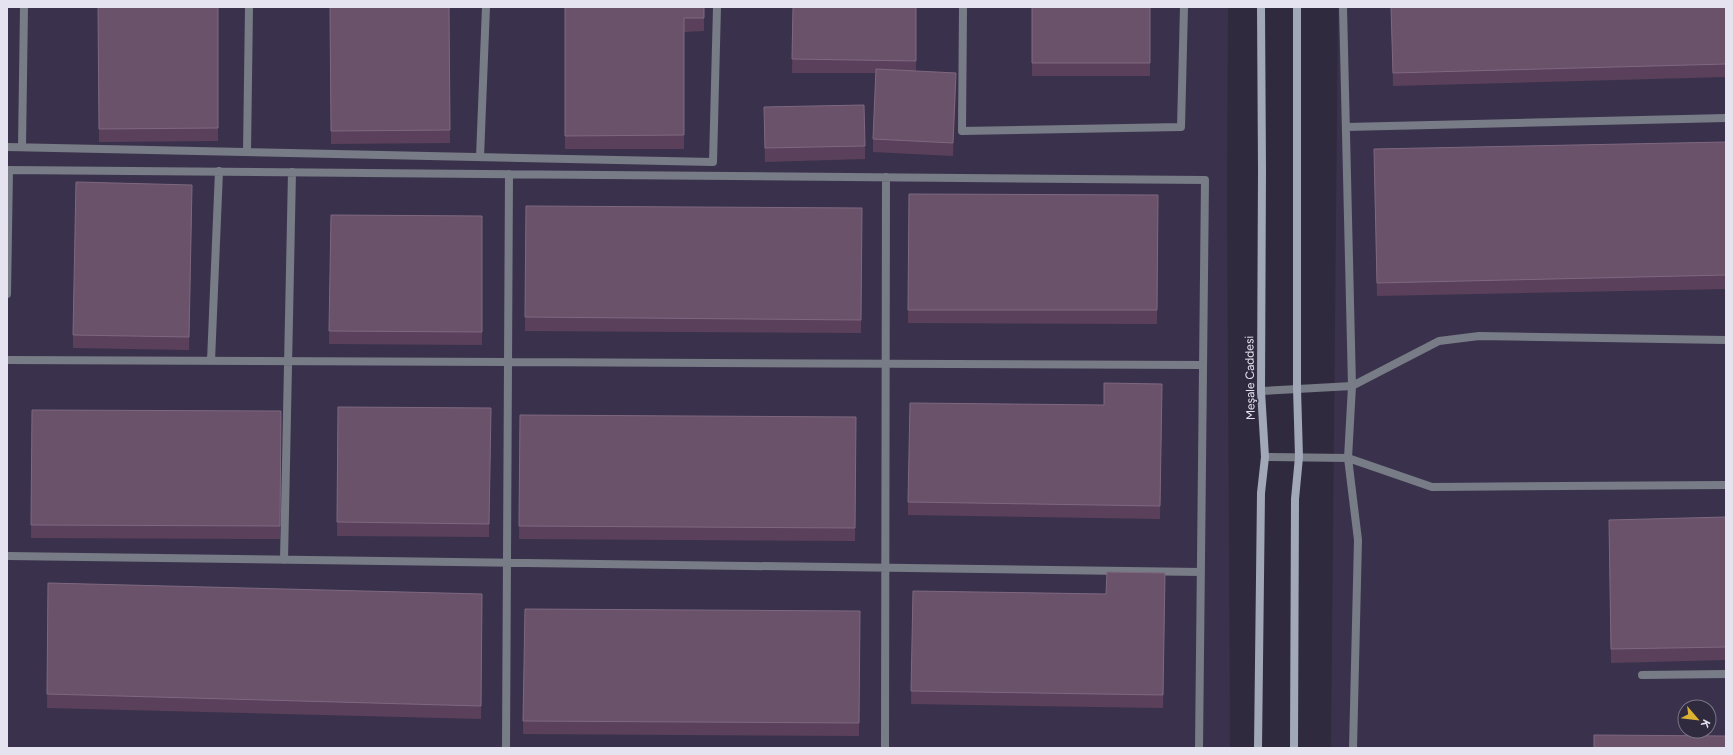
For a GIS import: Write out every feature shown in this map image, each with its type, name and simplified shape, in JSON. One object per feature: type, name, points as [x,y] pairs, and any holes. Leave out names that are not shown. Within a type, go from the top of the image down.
[{"type":"street","name":"Meşale Caddesi","points":[[1258,748],[1261,493],[1265,457],[1261,390],[1261,7]]},
{"type":"street","points":[[1294,748],[1295,499],[1299,457],[1296,388],[1297,7]]},
{"type":"lane","points":[[22,147],[24,7]]},
{"type":"lane","points":[[246,152],[249,7]]},
{"type":"lane","points":[[480,157],[486,7]]},
{"type":"lane","points":[[7,147],[713,162],[717,7]]},
{"type":"lane","points":[[963,7],[962,130],[1181,127],[1184,7]]},
{"type":"lane","points":[[1342,7],[1352,386],[1348,458],[1358,540],[1353,748]]},
{"type":"lane","points":[[1346,127],[1726,118]]},
{"type":"lane","points":[[7,294],[8,170],[1205,180],[1199,748]]},
{"type":"lane","points":[[211,361],[219,172]]},
{"type":"lane","points":[[284,560],[292,172]]},
{"type":"lane","points":[[506,748],[509,174]]},
{"type":"lane","points":[[885,748],[886,177]]},
{"type":"lane","points":[[1261,390],[1352,386],[1439,341],[1478,336],[1726,340]]},
{"type":"lane","points":[[7,360],[1203,365]]},
{"type":"lane","points":[[1265,457],[1348,458],[1432,487],[1726,485]]},
{"type":"lane","points":[[7,556],[1200,572]]},
{"type":"lane","points":[[1642,675],[1726,674]]},
{"type":"shaded area","points":[[7,7],[1228,7],[1227,197],[1230,748],[7,748]]},
{"type":"shaded area","points":[[1338,7],[1726,7],[1726,748],[1331,748]]},
{"type":"building","points":[[98,7],[218,7],[218,128],[99,129]]},
{"type":"building","points":[[330,7],[449,7],[450,130],[331,131]]},
{"type":"building","points":[[565,7],[704,7],[704,18],[684,18],[684,135],[565,136]]},
{"type":"building","points":[[793,7],[916,7],[916,61],[792,59]]},
{"type":"building","points":[[1032,7],[1150,7],[1150,63],[1032,63]]},
{"type":"building","points":[[1391,7],[1726,7],[1726,64],[1393,73]]},
{"type":"building","points":[[876,69],[956,73],[953,143],[873,139]]},
{"type":"building","points":[[864,105],[865,146],[765,148],[764,107]]},
{"type":"building","points":[[1726,142],[1726,275],[1377,283],[1374,149]]},
{"type":"building","points":[[76,182],[192,185],[189,337],[73,335]]},
{"type":"building","points":[[909,194],[1158,195],[1157,310],[908,310]]},
{"type":"building","points":[[526,206],[862,208],[861,320],[525,317]]},
{"type":"building","points":[[331,215],[482,216],[482,332],[329,331]]},
{"type":"building","points":[[1104,383],[1162,384],[1160,506],[908,502],[910,403],[1104,405]]},
{"type":"building","points":[[338,407],[491,408],[489,524],[337,522]]},
{"type":"building","points":[[32,410],[281,411],[280,526],[31,525]]},
{"type":"building","points":[[520,415],[856,417],[855,528],[519,526]]},
{"type":"building","points":[[1726,517],[1726,647],[1611,649],[1609,520]]},
{"type":"building","points":[[1107,572],[1165,573],[1163,695],[911,691],[913,591],[1106,594]]},
{"type":"building","points":[[48,583],[482,594],[481,706],[47,694]]},
{"type":"building","points":[[525,609],[860,611],[859,723],[523,721]]},
{"type":"building","points":[[1594,735],[1677,736],[1677,739],[1717,739],[1717,736],[1726,736],[1726,748],[1594,748]]}]
